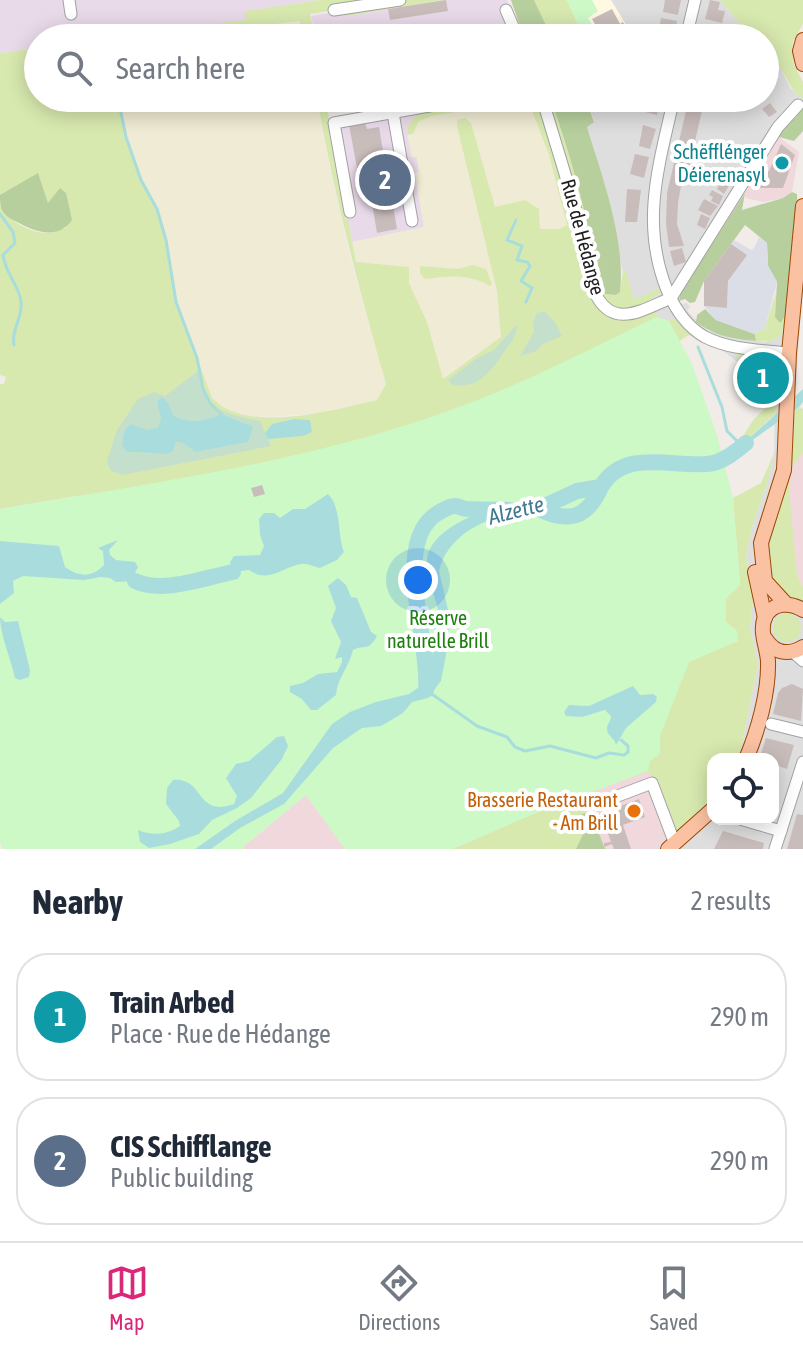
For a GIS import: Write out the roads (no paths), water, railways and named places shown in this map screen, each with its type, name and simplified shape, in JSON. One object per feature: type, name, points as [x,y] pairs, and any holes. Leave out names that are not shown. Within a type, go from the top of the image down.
[{"type":"main road","points":[[803,40],[800,51],[803,64]]},
{"type":"main road","points":[[797,606],[765,581],[760,555],[784,470],[789,353],[803,206]]},
{"type":"main road","points":[[795,294],[803,246]]},
{"type":"main road","points":[[748,753],[756,731],[768,661],[765,618],[754,568],[754,542],[771,490],[785,424]]},
{"type":"main road","points":[[765,618],[773,608],[797,606]]},
{"type":"main road","points":[[765,638],[773,648],[796,653]]},
{"type":"main road","points":[[766,683],[776,664],[796,653]]},
{"type":"main road","points":[[672,847],[707,815]]},
{"type":"street","points":[[69,0],[71,14]]},
{"type":"street","points":[[334,10],[400,0]]},
{"type":"street","points":[[689,24],[695,0]]},
{"type":"street","points":[[506,10],[512,24]]},
{"type":"street","points":[[671,298],[778,127],[798,105]]},
{"type":"street","points":[[350,212],[334,123],[398,112]]},
{"type":"street","name":"Rue de Hédange","points":[[547,112],[600,302],[608,310],[628,315],[671,298]]},
{"type":"street","points":[[671,112],[652,212],[656,257],[671,298],[683,318],[704,336],[734,347],[789,353]]},
{"type":"street","points":[[393,113],[412,221]]},
{"type":"street","points":[[771,724],[803,732]]},
{"type":"street","points":[[775,849],[803,762]]},
{"type":"street","points":[[599,803],[652,783],[672,847]]},
{"type":"street","points":[[760,825],[781,831]]},
{"type":"water","points":[[803,389],[803,402],[799,407],[730,456]]},
{"type":"water","points":[[162,397],[174,416],[186,420],[198,421],[221,414],[253,427],[248,442],[196,452],[176,442],[173,451],[166,454],[127,452],[122,445],[124,432],[130,424],[149,430],[158,427],[161,419],[157,402]]},
{"type":"water","points":[[294,419],[310,420],[312,432],[303,436],[268,439],[265,433],[272,424]]},
{"type":"water","points":[[328,494],[337,514],[344,552],[337,560],[320,568],[301,564],[269,575],[249,570],[233,572],[230,562],[234,556],[260,555],[264,546],[259,519],[264,513],[274,513],[280,518],[293,509],[305,509]]},
{"type":"water","points":[[522,505],[547,505],[557,518],[523,514],[487,521],[457,540],[446,554],[439,571],[450,618],[447,650],[441,681],[428,698],[412,702],[403,713],[381,726],[362,728],[333,748],[284,804],[240,828],[211,849],[195,849],[283,793],[332,724],[350,712],[409,694],[422,685],[435,646],[434,627],[440,617],[427,562],[433,544],[467,518]]},
{"type":"water","points":[[118,540],[109,550],[110,555],[116,560],[135,562],[138,567],[135,581],[116,582],[101,577],[84,580],[23,576],[13,581],[14,593],[0,604],[0,541],[59,546],[65,567],[85,575],[104,565],[103,551],[98,548]]},
{"type":"water","points":[[338,578],[346,585],[351,597],[357,598],[371,632],[377,636],[369,646],[353,650],[336,695],[317,710],[311,710],[302,699],[290,692],[290,686],[318,674],[337,672],[342,662],[342,657],[335,659],[341,642],[331,621],[336,608],[328,586]]},
{"type":"water","points":[[0,617],[5,622],[18,621],[29,677],[15,678]]},
{"type":"water","points":[[633,686],[640,695],[653,694],[657,697],[656,702],[626,728],[616,745],[607,731],[611,716],[605,710],[582,717],[566,716],[564,712],[569,705],[589,706]]},
{"type":"water","points":[[284,736],[288,746],[282,759],[251,798],[212,820],[199,834],[149,848],[140,842],[138,830],[159,834],[180,826],[166,804],[167,788],[173,780],[191,784],[213,806],[234,804],[237,796],[226,778],[236,764],[249,761],[277,737]]},
{"type":"waterway","points":[[121,112],[141,180],[157,209],[166,240],[176,302],[197,358],[203,389],[210,403],[221,414]]},
{"type":"waterway","points":[[0,214],[13,232],[15,243],[3,255],[21,302],[14,345]]},
{"type":"waterway","points":[[516,220],[507,240],[522,246],[517,260],[530,266],[521,281],[532,288],[526,302]]},
{"type":"waterway","points":[[698,347],[722,407],[727,431],[742,446]]},
{"type":"waterway","name":"Alzette","points":[[526,509],[547,505],[577,491],[601,487],[622,467],[635,463],[713,463],[746,443]]},
{"type":"waterway","points":[[539,509],[559,516],[576,515],[589,506],[601,487]]},
{"type":"waterway","points":[[426,690],[414,569],[417,546],[424,527],[438,513],[453,506],[510,510]]},
{"type":"waterway","points":[[135,581],[146,585],[170,585],[233,572]]},
{"type":"waterway","points":[[429,692],[477,726],[507,737],[515,747],[525,751],[550,746],[596,758],[609,753],[624,755],[628,752],[628,746],[621,740]]},
{"type":"place","name":"Schëfflénger Déierenasyl","points":[[782,163]]},
{"type":"place","name":"CIS Schifflange","points":[[385,180]]},
{"type":"place","name":"Train Arbed","points":[[763,378]]},
{"type":"place","name":"Brasserie Restaurant - Am Brill","points":[[634,811]]},
{"type":"park label","name":"Réserve naturelle Brill","points":[[438,630]]}]
